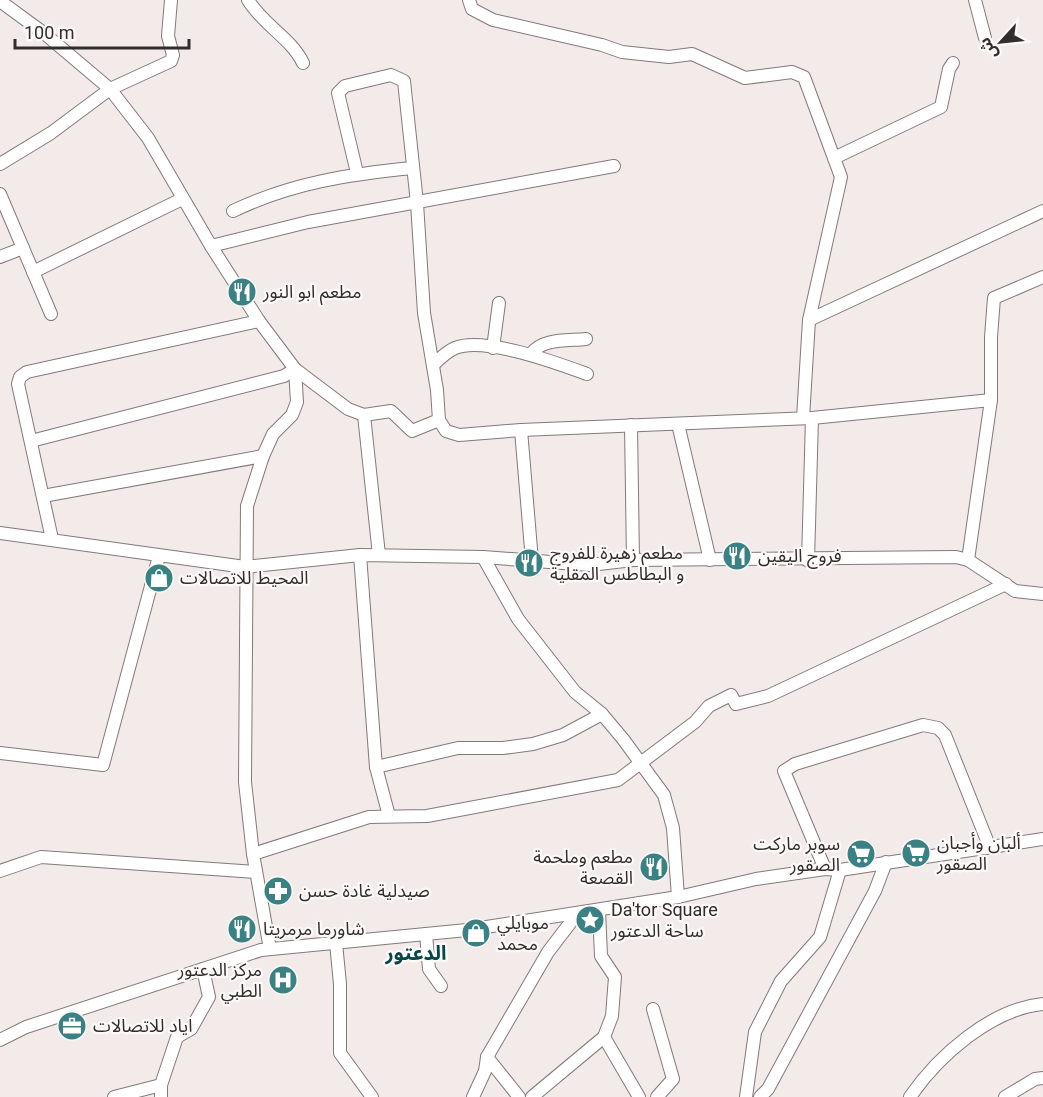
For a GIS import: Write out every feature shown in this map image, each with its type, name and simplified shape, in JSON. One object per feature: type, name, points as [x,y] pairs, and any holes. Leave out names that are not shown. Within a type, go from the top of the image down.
[{"type":"street","points":[[0,164],[51,133],[110,89],[171,61],[174,55],[168,36],[171,0]]},
{"type":"street","points":[[248,0],[263,21],[293,45],[303,63]]},
{"type":"street","points":[[257,0],[262,0]]},
{"type":"street","points":[[469,0],[472,9],[493,20],[602,45],[622,52],[669,57],[692,54],[745,78],[792,72],[804,77],[841,177],[809,321],[808,561]]},
{"type":"street","points":[[975,0],[985,38]]},
{"type":"street","points":[[0,1],[45,34],[110,89],[148,138],[211,246],[259,321],[295,369],[348,409],[364,415],[391,411],[412,431],[439,420]]},
{"type":"street","points":[[834,158],[941,107],[948,69],[953,63]]},
{"type":"street","points":[[357,173],[338,93],[345,86],[391,75],[404,81],[417,203],[424,313],[439,420],[446,431],[459,435],[521,430],[808,418],[991,400]]},
{"type":"street","points":[[211,246],[308,222],[614,166]]},
{"type":"street","points":[[233,211],[288,188],[357,173],[413,168]]},
{"type":"street","points":[[0,194],[51,314]]},
{"type":"street","points":[[33,272],[182,199]]},
{"type":"street","points":[[809,321],[1043,211]]},
{"type":"street","points":[[0,257],[23,248]]},
{"type":"street","points":[[968,560],[991,400],[991,337],[994,298],[1043,277]]},
{"type":"street","points":[[493,348],[499,303]]},
{"type":"street","points":[[52,539],[18,384],[20,377],[27,372],[259,321]]},
{"type":"street","points":[[531,354],[536,346],[544,343],[586,339]]},
{"type":"street","points":[[433,365],[457,347],[493,348],[531,354],[587,374]]},
{"type":"street","points":[[31,441],[284,376],[295,369]]},
{"type":"street","points":[[270,949],[253,854],[245,782],[245,567],[248,506],[263,456],[273,434],[292,415],[297,402],[295,369]]},
{"type":"street","points":[[364,415],[380,555]]},
{"type":"street","points":[[678,424],[710,560]]},
{"type":"street","points":[[631,425],[633,560]]},
{"type":"street","points":[[521,430],[532,561]]},
{"type":"street","points":[[43,496],[263,456]]},
{"type":"street","points":[[0,533],[245,567],[360,555],[483,557],[590,566],[633,560],[808,561],[908,556],[968,560],[1015,591],[1043,594]]},
{"type":"street","points":[[360,555],[376,767],[389,816]]},
{"type":"street","points":[[0,753],[104,765],[159,556]]},
{"type":"street","points":[[483,557],[518,619],[575,692],[602,714],[643,763],[664,795],[673,828],[678,897]]},
{"type":"street","points":[[253,854],[369,817],[427,816],[618,780],[695,722],[709,706],[731,695],[736,704],[768,696],[1006,584]]},
{"type":"street","points":[[376,767],[458,748],[503,748],[533,744],[563,735],[602,714]]},
{"type":"street","points":[[825,869],[784,771],[795,764],[923,725],[938,728],[945,735],[990,848]]},
{"type":"street","points":[[0,1040],[26,1027],[270,949],[426,934],[577,914],[678,897],[756,879],[825,869],[840,870],[1043,839]]},
{"type":"street","points":[[0,871],[41,856],[256,872]]},
{"type":"street","points":[[760,1097],[768,1089],[875,891],[886,862]]},
{"type":"street","points":[[746,1097],[755,1032],[781,981],[820,938],[840,870]]},
{"type":"street","points":[[532,1097],[604,1037],[612,1016],[615,977],[602,956],[599,910]]},
{"type":"street","points":[[473,1097],[485,1071],[487,1057],[548,952],[577,914]]},
{"type":"street","points":[[426,934],[429,969],[441,986]]},
{"type":"street","points":[[336,943],[340,984],[340,1053],[372,1097]]},
{"type":"street","points":[[114,1097],[161,1091],[177,1037],[191,1029],[209,997],[202,969]]},
{"type":"street","points":[[910,1097],[948,1051],[988,1024],[1032,1005],[1043,1004]]},
{"type":"street","points":[[653,1009],[672,1079],[657,1097]]},
{"type":"street","points":[[604,1037],[639,1097]]},
{"type":"street","points":[[487,1057],[519,1097]]},
{"type":"street","points":[[1005,1097],[1035,1079],[1043,1078]]},
{"type":"place","name":"مطعم ابو النور","points":[[242,292]]},
{"type":"place","name":"فروج اليقين","points":[[737,556]]},
{"type":"place","name":"مطعم زهيرة للفروج و البطاطس المقلية","points":[[529,563]]},
{"type":"place","name":"المحيط للاتصالات","points":[[159,578]]},
{"type":"place","name":"ألبان وأجبان الصقور","points":[[916,853]]},
{"type":"place","name":"سوبر ماركت الصقور","points":[[861,854]]},
{"type":"place","name":"مطعم وملحمة القصعة","points":[[654,867]]},
{"type":"place","name":"صيدلية غادة حسن","points":[[278,891]]},
{"type":"place","name":"Da'tor Square ساحة الدعتور","points":[[590,920]]},
{"type":"place","name":"شاورما مرمريتا","points":[[242,929]]},
{"type":"place","name":"موبايلي محمد","points":[[476,933]]},
{"type":"place","name":"مركز الدعتور الطبي","points":[[283,980]]},
{"type":"place","name":"اياد للاتصالات","points":[[72,1026]]},
{"type":"district","name":"الدعتور","points":[[416,953]]}]
